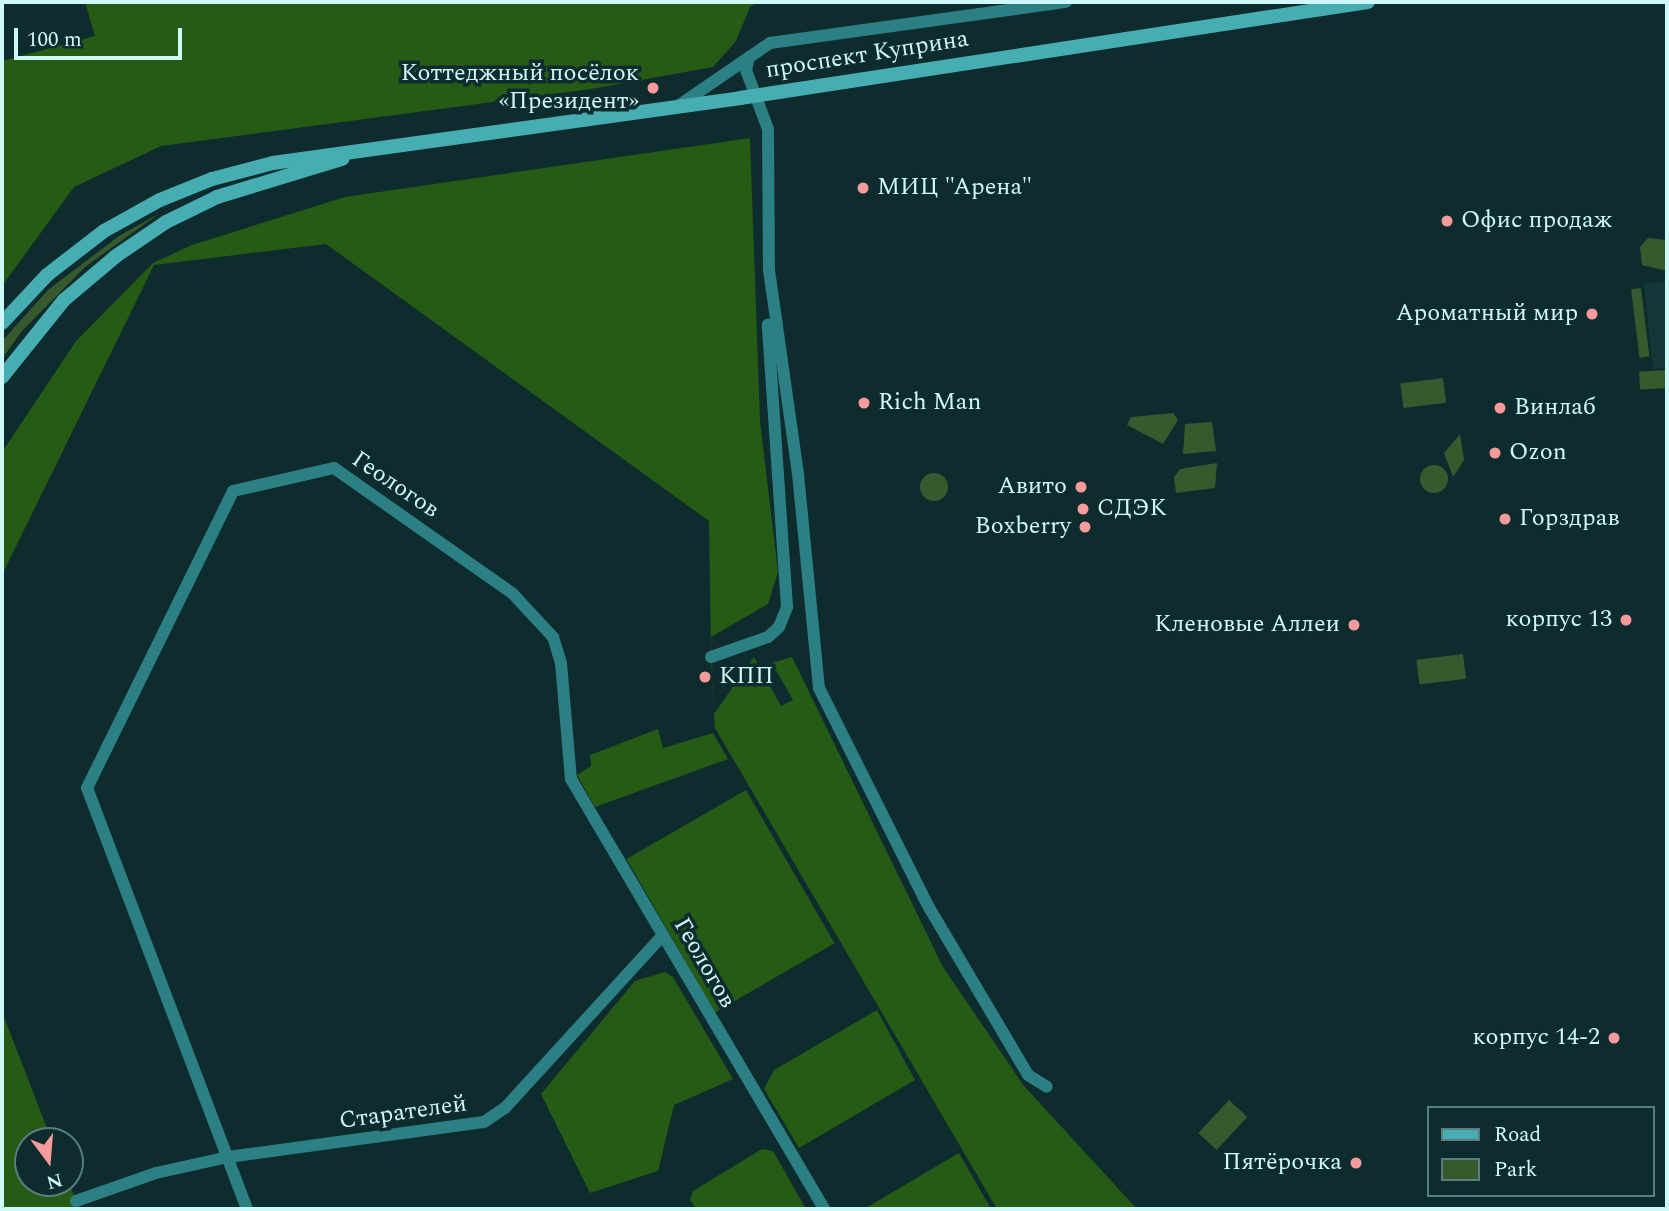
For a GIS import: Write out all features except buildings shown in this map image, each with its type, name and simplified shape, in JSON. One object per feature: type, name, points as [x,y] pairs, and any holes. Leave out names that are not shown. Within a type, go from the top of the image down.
[{"type":"main road","name":"проспект Куприна","points":[[2,323],[47,275],[104,231],[160,200],[212,179],[273,163],[755,96],[1368,2]]},
{"type":"main road","name":"проспект Куприна","points":[[2,377],[64,300],[116,256],[166,222],[239,189],[374,150]]},
{"type":"street","points":[[678,106],[770,43],[1066,2]]},
{"type":"street","points":[[749,57],[746,70],[768,129],[766,226],[820,688],[927,904],[1028,1075],[1047,1087]]},
{"type":"street","points":[[711,657],[768,637],[779,627],[787,607],[768,325],[777,324]]},
{"type":"street","name":"Геологов","points":[[247,1209],[87,788],[233,491],[334,468],[513,594],[539,617],[553,637],[561,663],[572,779],[824,1209]]},
{"type":"street","name":"Старателей","points":[[76,1202],[156,1173],[228,1157],[484,1122],[505,1108],[663,934]]},
{"type":"shaded area","points":[[1667,281],[1667,367],[1653,369],[1644,284]]},
{"type":"green space","points":[[85,2],[759,2],[750,7],[736,41],[713,67],[591,89],[161,146],[74,187],[2,286],[2,61],[95,36]]},
{"type":"green space","points":[[750,138],[760,421],[778,572],[768,604],[711,637],[714,714],[754,657],[781,706],[793,700],[772,663],[792,657],[943,967],[1024,1086],[1137,1209],[997,1209],[715,728],[714,715],[711,657],[709,521],[326,244],[154,265],[2,575],[2,452],[76,341],[153,263],[192,245],[345,197]]},
{"type":"green space","points":[[160,213],[85,267],[21,332],[2,359],[2,341],[49,289],[119,236]]},
{"type":"green space","points":[[1648,238],[1667,240],[1667,271],[1642,265],[1640,247]]},
{"type":"green space","points":[[1641,288],[1649,356],[1639,358],[1631,289]]},
{"type":"green space","points":[[1666,370],[1667,388],[1640,389],[1639,371]]},
{"type":"green space","points":[[1443,378],[1446,403],[1403,408],[1400,383]]},
{"type":"green space","points":[[1173,413],[1178,420],[1163,444],[1127,425],[1131,417]]},
{"type":"green space","points":[[1212,422],[1216,451],[1183,454],[1185,424]]},
{"type":"green space","points":[[1460,434],[1464,460],[1453,477],[1444,453]]},
{"type":"green space","points":[[1217,463],[1215,488],[1176,493],[1174,477],[1180,469]]},
{"type":"green space","points":[[1434,465],[1444,469],[1448,479],[1444,489],[1434,493],[1424,489],[1420,479],[1424,469]]},
{"type":"green space","points":[[934,473],[944,477],[948,487],[944,497],[934,501],[924,497],[920,487],[924,477]]},
{"type":"green space","points":[[1463,654],[1466,679],[1419,685],[1416,660]]},
{"type":"green space","points":[[658,729],[663,748],[713,733],[728,759],[595,807],[577,775],[591,766],[590,755]]},
{"type":"green space","points":[[746,790],[834,943],[715,1012],[626,859]]},
{"type":"green space","points":[[665,972],[673,977],[733,1079],[674,1105],[658,1171],[590,1193],[541,1094],[635,981]]},
{"type":"green space","points":[[877,1010],[915,1080],[799,1148],[764,1089],[774,1070]]},
{"type":"green space","points":[[2,1012],[47,1127],[14,1127],[14,1197],[74,1197],[79,1209],[2,1209]]},
{"type":"green space","points":[[1229,1100],[1247,1117],[1217,1150],[1198,1133]]},
{"type":"green space","points":[[762,1149],[773,1151],[806,1209],[696,1209],[690,1200],[693,1191]]},
{"type":"green space","points":[[959,1153],[991,1209],[864,1209]]},
{"type":"place","name":"Коттеджный посёлок «Президент»","points":[[653,88]]},
{"type":"place","name":"МИЦ \"Арена\"","points":[[863,188]]},
{"type":"place","name":"Офис продаж","points":[[1447,221]]},
{"type":"place","name":"Ароматный мир","points":[[1592,314]]},
{"type":"place","name":"Rich Man","points":[[864,403]]},
{"type":"place","name":"Винлаб","points":[[1500,408]]},
{"type":"place","name":"Ozon","points":[[1495,453]]},
{"type":"place","name":"Авито","points":[[1081,487]]},
{"type":"place","name":"СДЭК","points":[[1083,509]]},
{"type":"place","name":"Горздрав","points":[[1505,519]]},
{"type":"place","name":"Boxberry","points":[[1085,527]]},
{"type":"place","name":"корпус 13","points":[[1626,620]]},
{"type":"place","name":"Кленовые Аллеи","points":[[1354,625]]},
{"type":"place","name":"КПП","points":[[705,677]]},
{"type":"place","name":"корпус 14-2","points":[[1614,1038]]},
{"type":"place","name":"Пятёрочка","points":[[1356,1163]]}]
